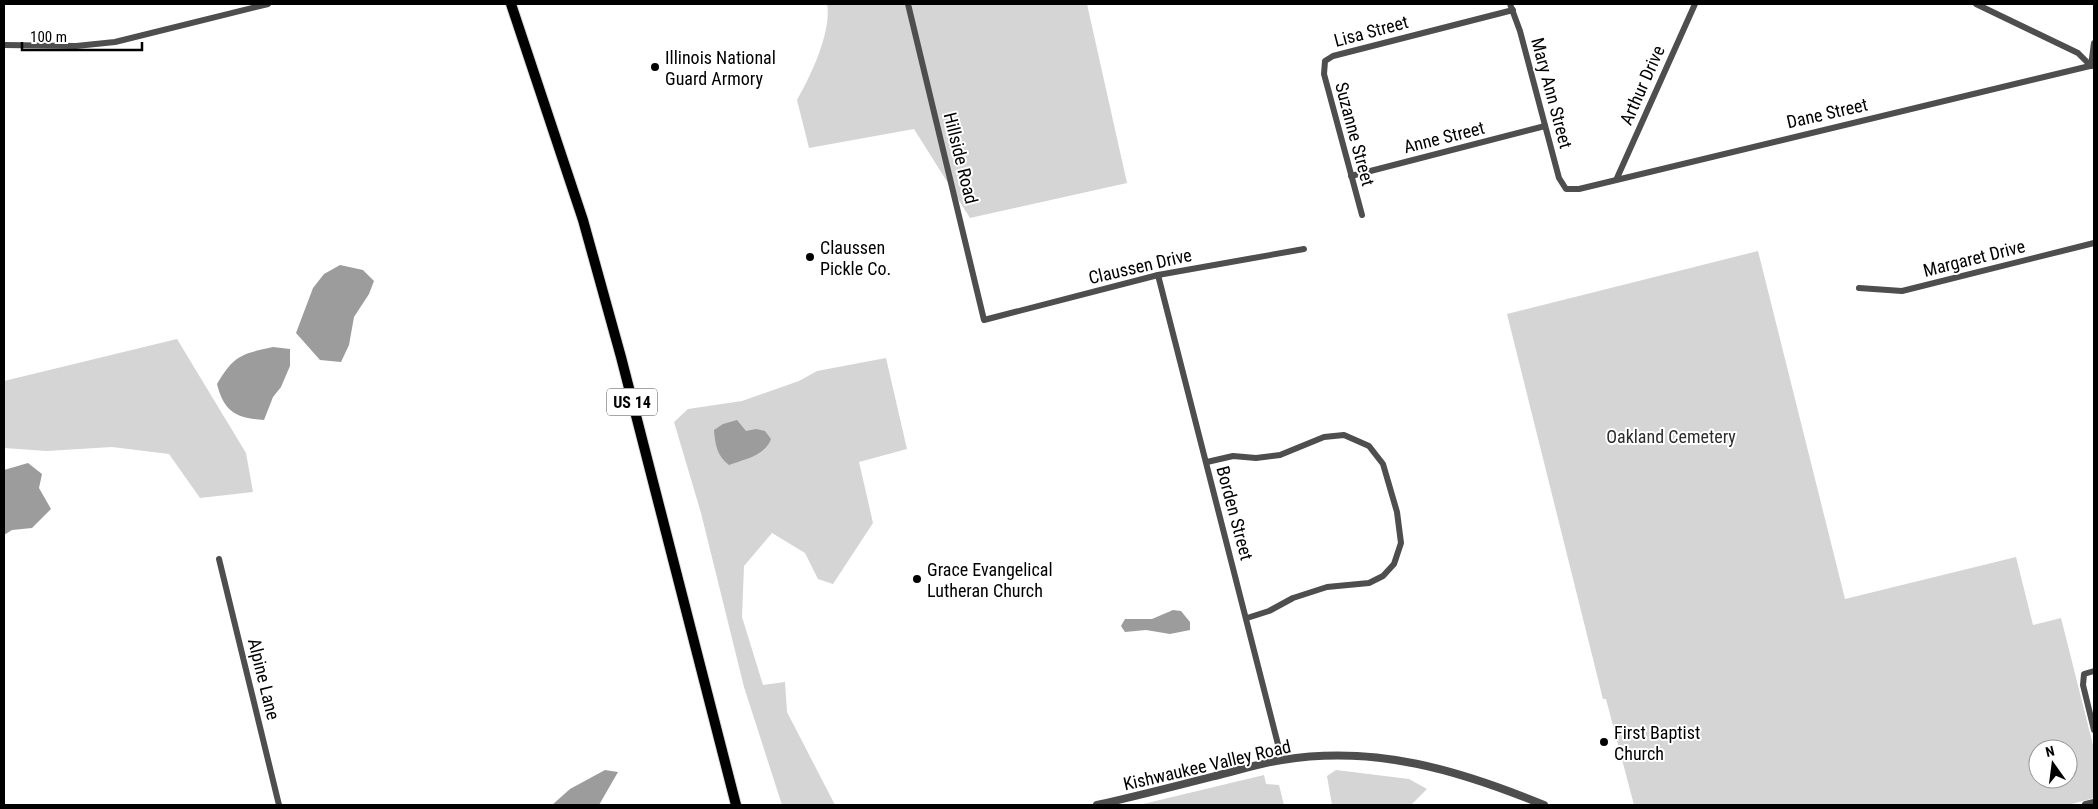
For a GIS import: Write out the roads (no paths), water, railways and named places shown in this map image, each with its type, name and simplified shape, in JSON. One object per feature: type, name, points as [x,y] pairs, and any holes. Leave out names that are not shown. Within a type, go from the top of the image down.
[{"type":"main road","name":"US 14","points":[[511,4],[582,220],[618,348],[736,805]]},
{"type":"street","points":[[4,45],[76,46],[115,42],[268,4]]},
{"type":"street","name":"Hillside Road","points":[[908,4],[984,320]]},
{"type":"street","name":"Arthur Drive","points":[[1617,178],[1695,4]]},
{"type":"street","points":[[1976,4],[2078,53],[2093,65]]},
{"type":"street","name":"Lisa Street","points":[[1324,61],[1333,56],[1512,7]]},
{"type":"street","name":"Mary Ann Street","points":[[1512,7],[1559,178],[1566,189]]},
{"type":"street","points":[[2093,65],[2094,44]]},
{"type":"street","name":"Suzanne Street","points":[[1324,61],[1324,74],[1362,215]]},
{"type":"street","name":"Dane Street","points":[[1566,189],[1579,189],[1617,178],[2093,65]]},
{"type":"street","name":"Anne Street","points":[[1351,176],[1545,126]]},
{"type":"street","name":"Margaret Drive","points":[[1859,288],[1902,291],[2094,243]]},
{"type":"street","name":"Claussen Drive","points":[[984,320],[1158,275],[1304,249]]},
{"type":"street","name":"Borden Street","points":[[1158,275],[1282,760]]},
{"type":"street","points":[[1206,462],[1233,456],[1256,458],[1280,456],[1324,437],[1344,435],[1369,446],[1383,464],[1396,512],[1401,543],[1394,564],[1383,576],[1370,583],[1327,587],[1293,598],[1269,611],[1247,618]]},
{"type":"street","name":"Alpine Lane","points":[[219,559],[279,805]]},
{"type":"street","points":[[2093,672],[2084,674],[2083,685],[2094,730]]},
{"type":"street","name":"Kishwaukee Valley Road","points":[[1097,805],[1282,760],[1354,755],[1395,759],[1443,768],[1487,782],[1544,805]]},
{"type":"street","points":[[2086,805],[2094,803]]},
{"type":"place","name":"Illinois National Guard Armory","points":[[655,67]]},
{"type":"place","name":"Claussen Pickle Co.","points":[[810,257]]},
{"type":"place","name":"Grace Evangelical Lutheran Church","points":[[917,579]]},
{"type":"place","name":"First Baptist Church","points":[[1604,742]]},
{"type":"park label","name":"Oakland Cemetery","points":[[1671,436]]}]
